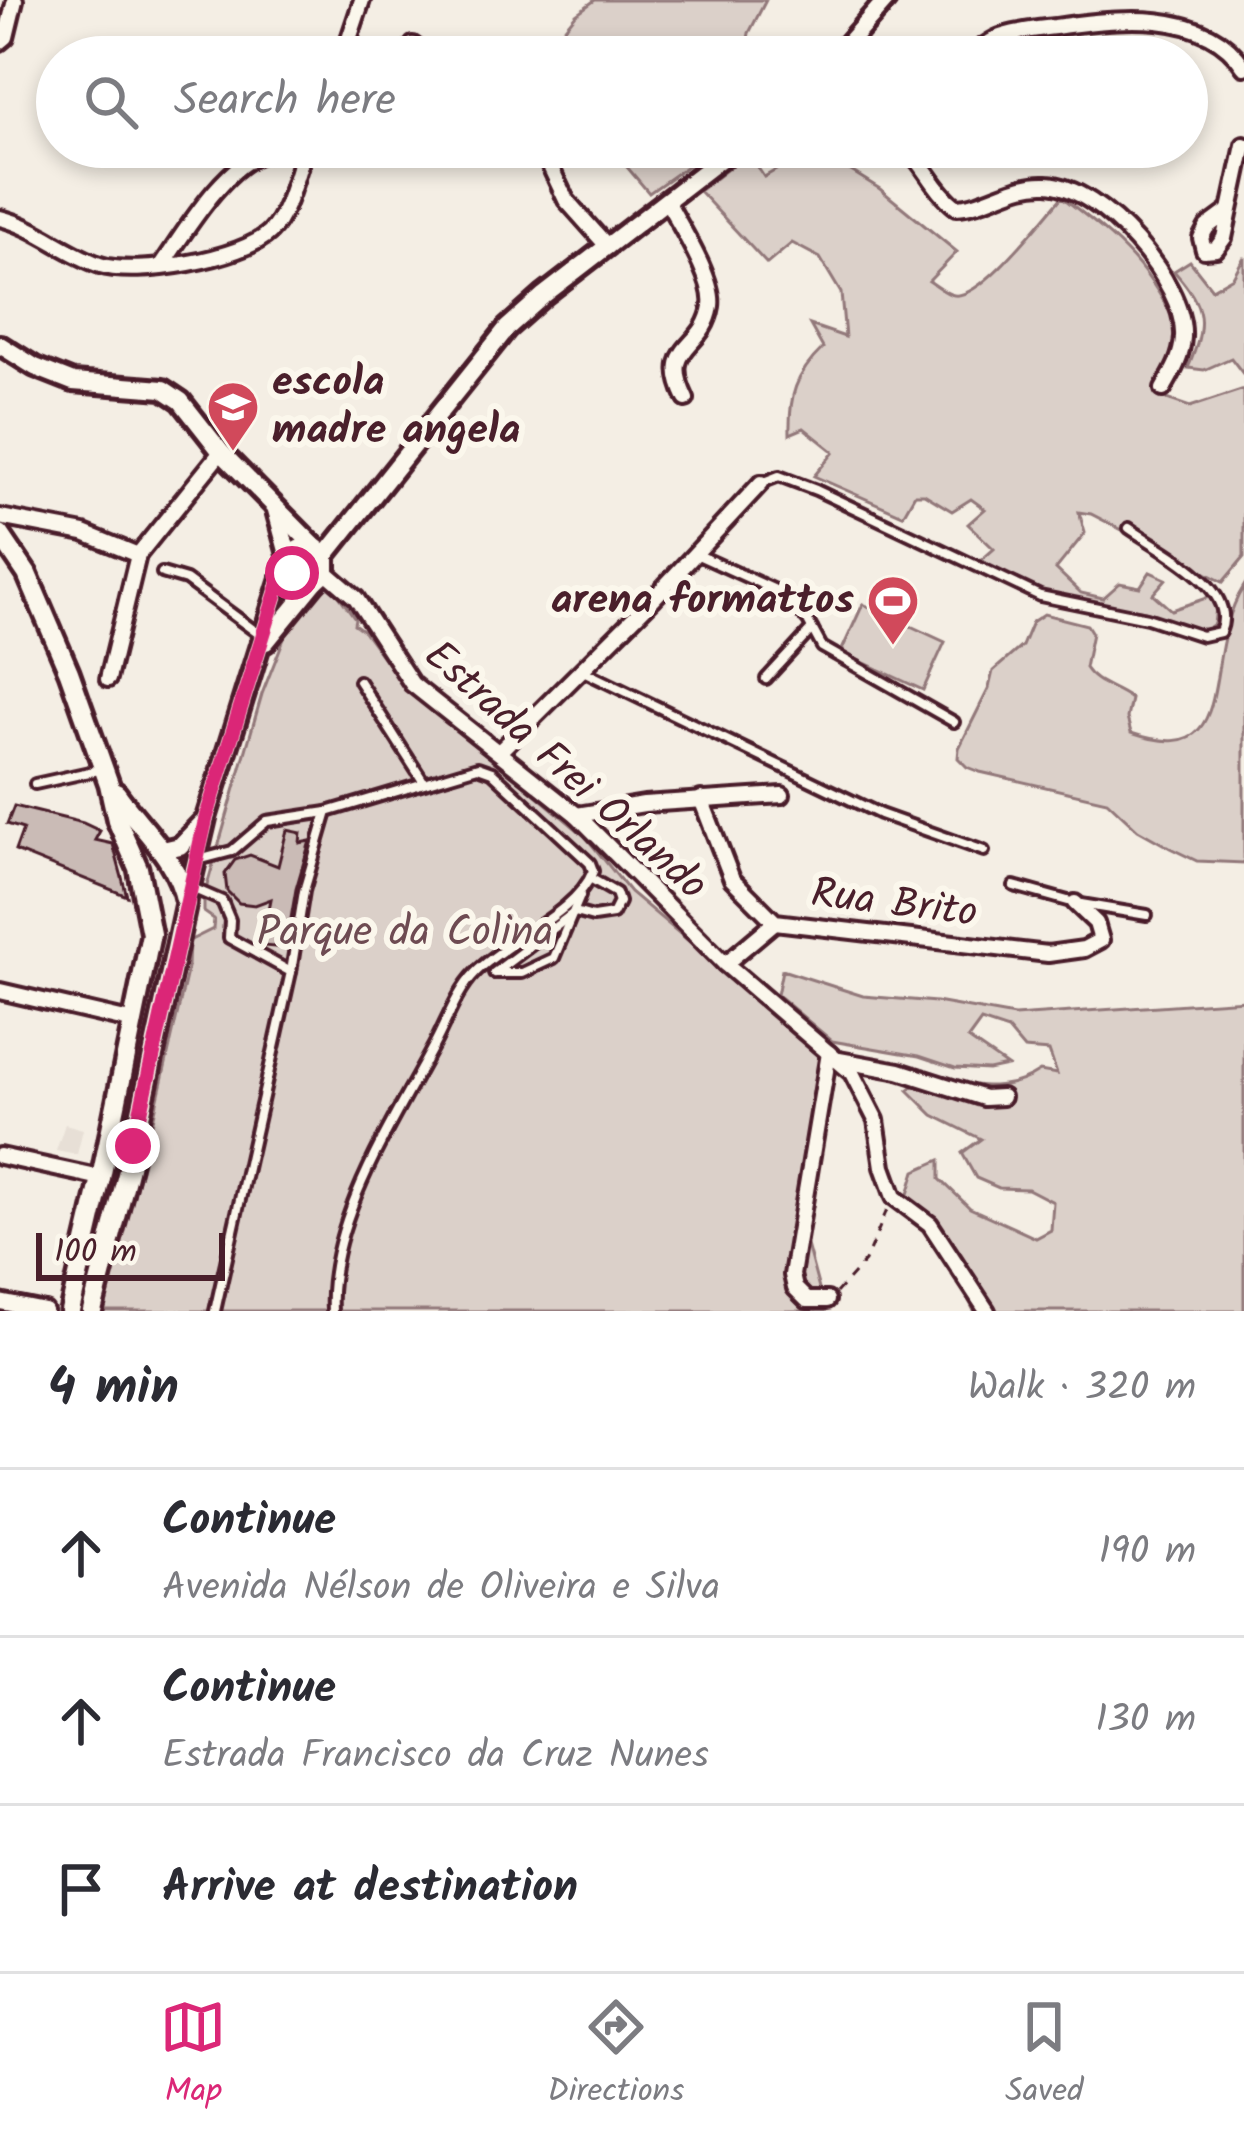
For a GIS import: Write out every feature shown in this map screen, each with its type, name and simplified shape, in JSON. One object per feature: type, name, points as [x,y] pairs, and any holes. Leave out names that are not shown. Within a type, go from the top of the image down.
[{"type":"main road","points":[[0,534],[27,574],[50,622],[107,776],[117,820],[138,868],[151,934],[70,1311]]},
{"type":"main road","points":[[92,1311],[129,1167],[188,895],[163,850],[146,835],[107,776]]},
{"type":"main road","points":[[138,868],[143,854],[163,850]]},
{"type":"main road","points":[[151,934],[180,932]]},
{"type":"street","points":[[0,42],[6,37],[14,0]]},
{"type":"street","points":[[350,36],[362,0]]},
{"type":"street","points":[[854,36],[886,0]]},
{"type":"street","points":[[1007,36],[1097,21],[1145,20],[1177,24],[1205,36]]},
{"type":"street","points":[[1208,37],[1244,67]]},
{"type":"street","points":[[1226,214],[1244,145]]},
{"type":"street","points":[[162,265],[224,181],[240,168]]},
{"type":"street","points":[[0,218],[26,225],[99,265],[122,270],[162,265],[227,254],[258,242],[274,228],[298,168]]},
{"type":"street","points":[[551,168],[566,200],[608,247]]},
{"type":"street","points":[[263,643],[323,557],[507,328],[709,168]]},
{"type":"street","points":[[923,168],[956,207],[1050,184],[1076,194],[1136,238],[1154,260],[1180,311],[1179,362],[1163,389]]},
{"type":"street","points":[[667,201],[707,280],[712,300],[702,326],[676,362],[676,378],[686,399]]},
{"type":"street","points":[[0,345],[35,367],[73,382],[163,388],[181,400],[221,452],[323,557]]},
{"type":"street","points":[[108,679],[138,555],[221,452]]},
{"type":"street","points":[[500,752],[761,483]]},
{"type":"street","points":[[275,509],[298,579],[323,557]]},
{"type":"street","points":[[0,517],[84,533],[138,555]]},
{"type":"street","points":[[188,895],[206,818],[280,581],[298,548],[323,557]]},
{"type":"street","name":"Estrada Frei Orlando","points":[[323,557],[412,683],[577,815],[725,964],[834,1056]]},
{"type":"street","points":[[577,815],[701,799],[782,795]]},
{"type":"street","name":"Rua Brito","points":[[701,799],[732,879],[775,922],[1048,954],[1084,949],[1101,940],[1096,923],[1075,903]]},
{"type":"street","points":[[163,850],[194,836],[206,818]]},
{"type":"street","points":[[725,964],[775,922]]},
{"type":"street","points":[[0,991],[134,1022]]},
{"type":"street","points":[[834,1056],[984,1098],[1001,1097]]},
{"type":"street","points":[[834,1056],[852,1072],[876,1120],[886,1180],[894,1197],[930,1224],[987,1311]]},
{"type":"street","points":[[827,1300],[807,1300],[795,1288],[792,1275],[834,1056]]},
{"type":"street","points":[[0,1156],[101,1178]]},
{"type":"street","points":[[0,1302],[45,1311]]},
{"type":"lane","points":[[761,483],[779,476],[816,490],[1040,596],[1147,618],[1202,636],[1220,632],[1223,609],[1212,586],[1129,529]]},
{"type":"lane","points":[[696,554],[786,595],[830,652],[954,722]]},
{"type":"lane","points":[[162,573],[186,580],[263,643]]},
{"type":"lane","points":[[766,679],[812,628]]},
{"type":"lane","points":[[581,670],[880,814],[985,851]]},
{"type":"lane","points":[[359,681],[423,782]]},
{"type":"lane","points":[[198,860],[232,851],[266,821],[326,812],[469,767],[492,772],[590,863],[590,878],[554,958],[522,973],[477,970]]},
{"type":"lane","points":[[34,784],[107,776]]},
{"type":"lane","points":[[215,1311],[292,972],[304,891],[326,812]]},
{"type":"lane","points":[[494,973],[575,912],[604,917],[618,909],[616,893],[590,878]]},
{"type":"lane","points":[[1014,886],[1075,903],[1147,915]]},
{"type":"lane","points":[[332,1311],[332,1269],[344,1227],[395,1118],[477,970],[581,892]]},
{"type":"lane","points":[[188,895],[222,901],[230,920],[229,938],[292,972]]},
{"type":"path","points":[[827,1300],[865,1261],[894,1197]]},
{"type":"shaded area","points":[[65,1124],[83,1129],[77,1155],[56,1151]]},
{"type":"green space","points":[[595,0],[766,0],[748,36],[558,36]]},
{"type":"green space","points":[[628,168],[684,168],[649,193]]},
{"type":"green space","points":[[729,168],[758,168],[764,177],[780,168],[846,168],[880,189],[957,252],[929,281],[954,295],[966,293],[995,271],[1062,197],[1133,258],[1183,338],[1158,379],[1164,398],[1190,407],[1244,389],[1244,557],[1223,582],[1079,512],[1085,533],[1056,569],[1081,593],[1103,598],[1120,583],[1140,587],[1150,572],[1166,579],[1153,594],[1171,610],[1209,597],[1216,608],[1214,624],[1202,633],[1145,611],[1054,596],[979,562],[994,549],[968,524],[985,509],[971,499],[952,511],[924,494],[915,494],[903,515],[814,476],[834,452],[804,428],[790,434],[791,408],[800,377],[823,348],[810,325],[845,337],[841,293],[820,258],[792,243],[767,264],[699,191]]},
{"type":"green space","points":[[1244,257],[1244,375],[1231,358],[1204,370],[1188,368],[1200,317],[1192,295],[1174,271],[1190,261],[1212,289],[1233,277]]},
{"type":"green space","name":"Parque da Colina","points":[[326,584],[401,682],[585,836],[630,892],[828,1058],[804,1234],[825,1311],[102,1311],[146,1151],[188,967],[189,941],[213,929],[214,919],[204,912],[204,896],[262,694],[287,631]]},
{"type":"green space","points":[[1244,586],[1244,863],[1197,861],[1138,830],[1107,801],[980,772],[958,758],[993,671],[1022,646],[1032,622],[1044,614],[1087,625],[1092,633],[1085,668],[1131,699],[1127,718],[1131,733],[1166,741],[1190,736],[1204,722],[1212,701],[1230,615]]},
{"type":"green space","name":"arena formattos","points":[[863,604],[945,642],[923,690],[841,652]]},
{"type":"green space","points":[[782,970],[863,996],[936,1002],[1014,1016],[1244,1000],[1244,1311],[974,1311],[951,1263],[905,1204],[915,1171],[940,1160],[940,1179],[970,1208],[1036,1238],[1051,1230],[1053,1202],[1028,1189],[999,1188],[976,1178],[962,1153],[981,1139],[933,1115],[908,1090],[926,1077],[999,1086],[1040,1071],[1057,1074],[1049,1051],[1024,1049],[1008,1030],[981,1021],[968,1039],[1007,1066],[955,1068],[919,1056],[832,1041],[777,995]]},
{"type":"building","points":[[14,806],[100,831],[95,840],[113,844],[127,896],[15,851],[23,829],[7,824]]},
{"type":"building","points":[[287,830],[301,833],[300,843],[310,841],[286,948],[262,946],[271,899],[255,905],[239,903],[227,891],[225,874],[235,860],[250,855],[278,866]]},
{"type":"place","name":"escola madre angela","points":[[233,453]]},
{"type":"place","name":"arena formattos","points":[[893,647]]},
{"type":"route","points":[[133,1146],[206,818],[269,614],[290,564],[292,573]]}]
